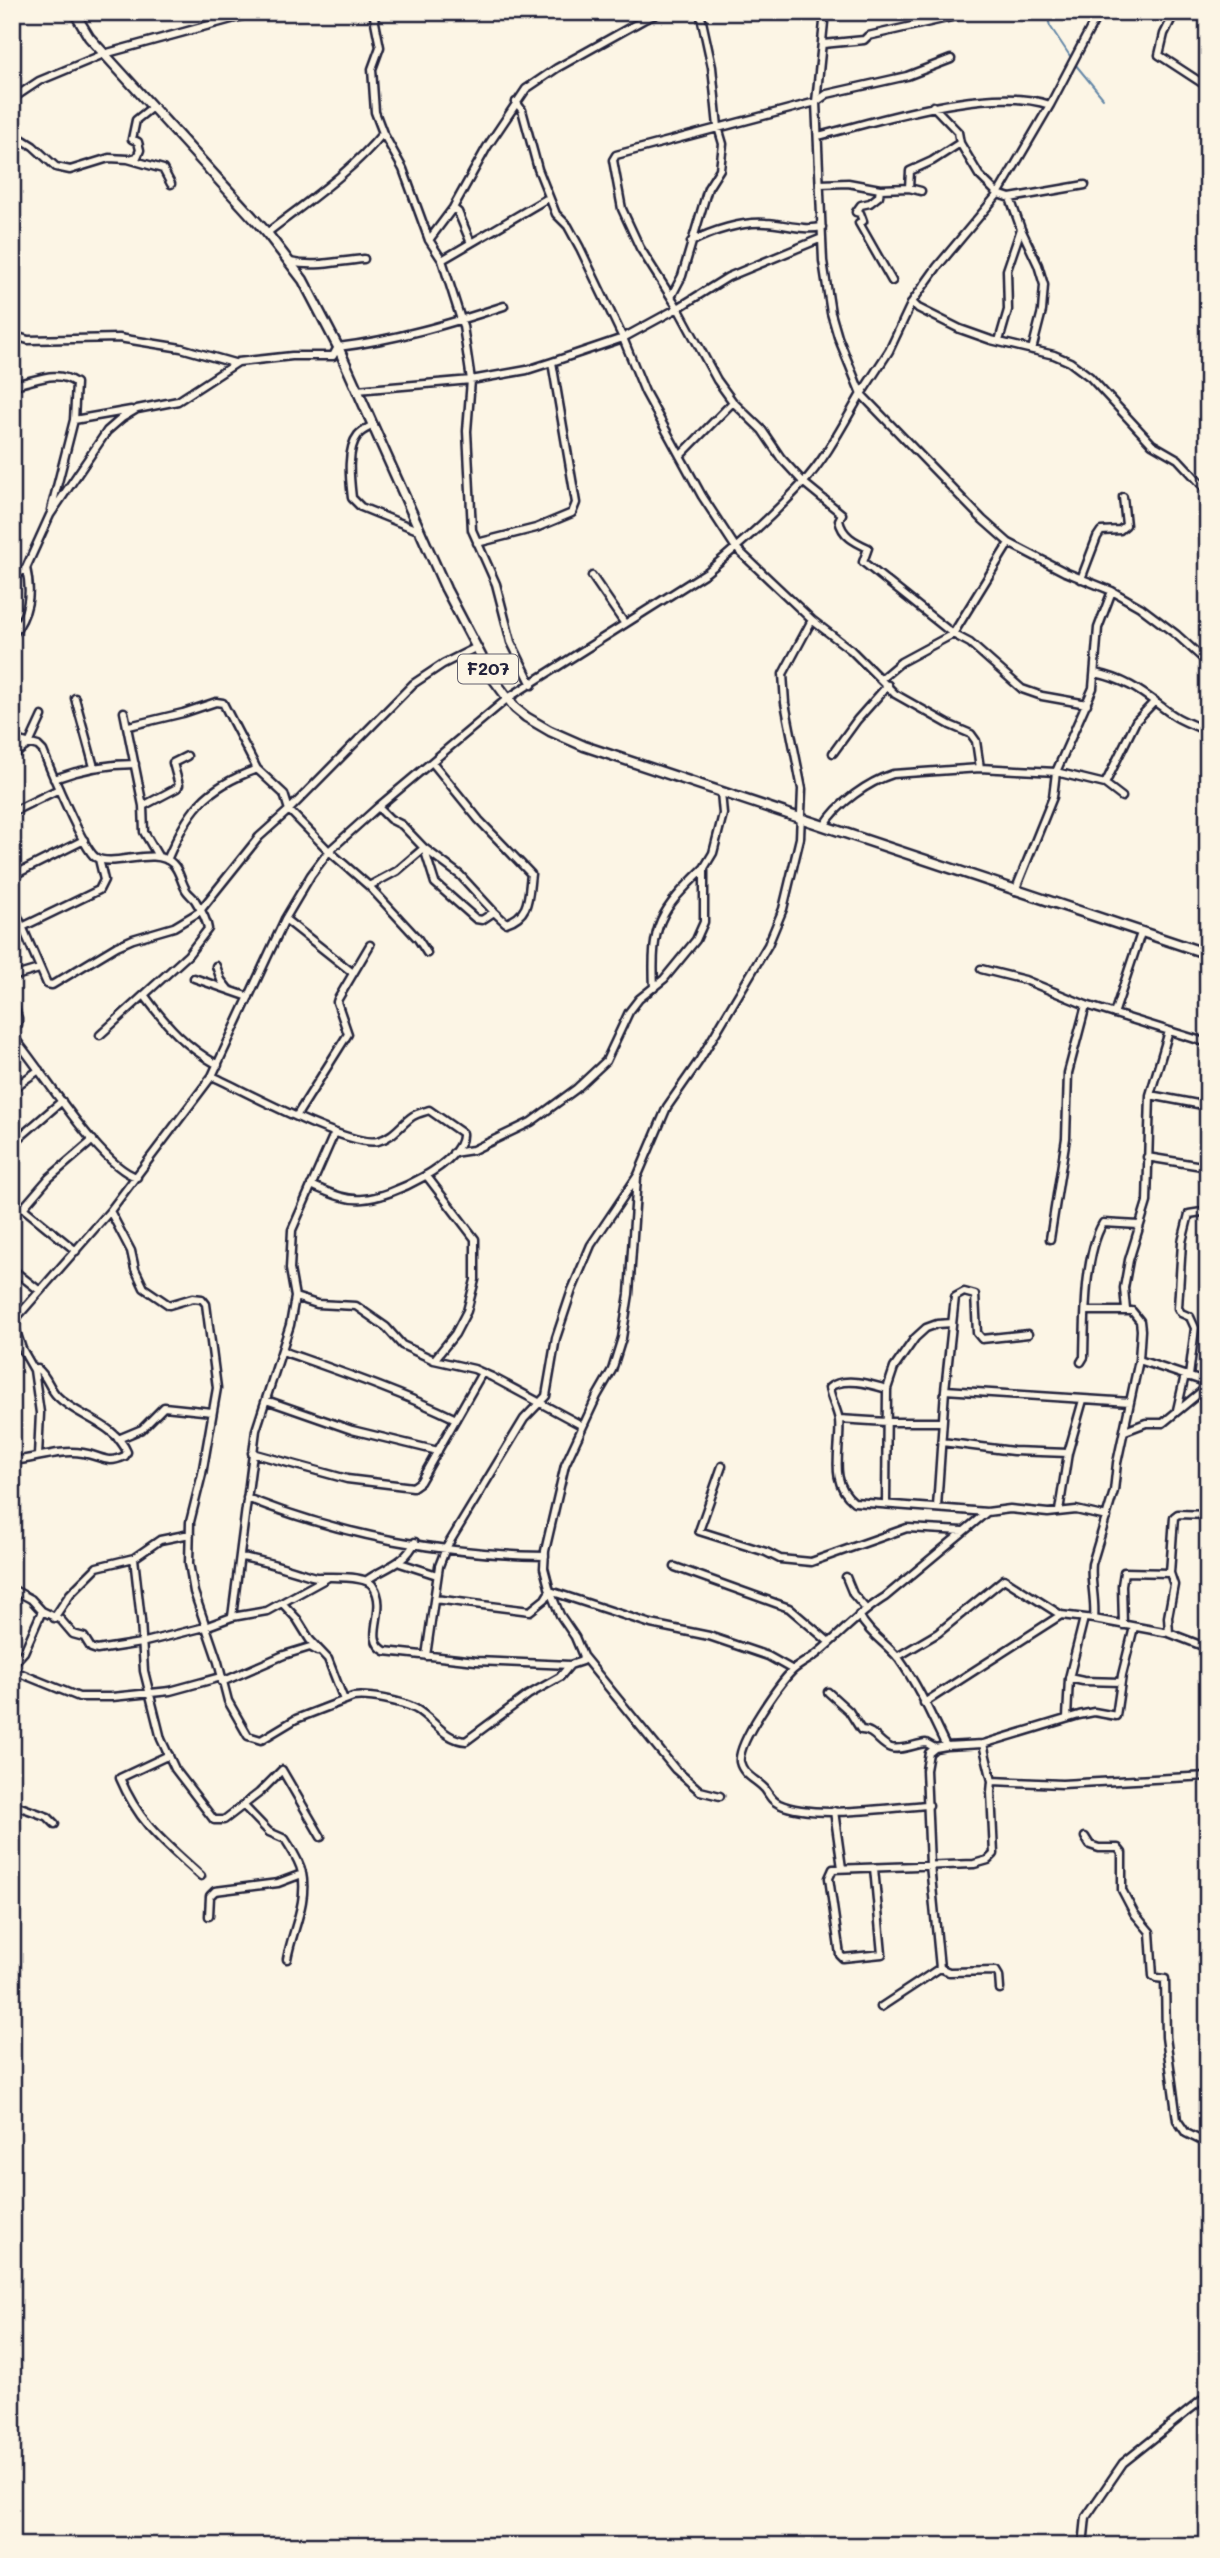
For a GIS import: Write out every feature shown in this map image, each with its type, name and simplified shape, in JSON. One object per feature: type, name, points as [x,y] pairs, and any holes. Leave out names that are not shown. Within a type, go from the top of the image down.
[{"type":"main road","name":"F207","points":[[74,12],[89,37],[290,261],[322,312],[446,589],[492,677],[526,717],[584,746],[1208,954]]},
{"type":"street","points":[[12,99],[39,81],[104,54],[257,12]]},
{"type":"street","points":[[373,12],[380,47],[372,69],[375,112],[403,169],[429,240],[442,260],[461,320],[471,380],[467,431],[472,530],[495,584],[511,642],[532,685]]},
{"type":"street","points":[[429,240],[453,208],[526,89],[557,68],[662,12]]},
{"type":"street","points":[[671,298],[682,276],[708,188],[720,169],[723,144],[718,127],[712,67],[700,12]]},
{"type":"street","points":[[825,12],[816,102],[826,291],[838,337],[861,394],[983,520],[1009,543],[1140,607],[1208,663]]},
{"type":"street","points":[[823,44],[864,40],[868,36],[974,12]]},
{"type":"street","points":[[38,1456],[40,1413],[34,1370],[22,1349],[13,1322],[110,1211],[212,1076],[285,919],[303,886],[328,851],[508,698],[707,572],[804,483],[889,351],[912,302],[937,267],[998,194],[1050,105],[1099,12]]},
{"type":"street","points":[[1175,12],[1164,33],[1159,55],[1208,87]]},
{"type":"street","points":[[951,59],[907,76],[827,94],[816,102],[616,155],[613,160],[622,209],[640,248],[678,308],[702,357],[733,402],[762,430],[781,458],[804,483],[842,514],[840,526],[852,541],[868,548],[863,562],[953,635],[970,643],[1022,689],[1042,696],[1087,704]]},
{"type":"street","points":[[1208,98],[1208,109]]},
{"type":"street","points":[[818,136],[933,106],[1019,99],[1050,105]]},
{"type":"street","points":[[516,102],[522,110],[555,214],[568,226],[580,248],[623,338],[645,392],[702,496],[736,548],[812,620],[882,678],[895,694],[971,734],[976,741],[980,768]]},
{"type":"street","points":[[933,106],[958,132],[960,143],[978,175],[998,194],[1010,198],[1085,185]]},
{"type":"street","points":[[128,159],[137,157],[140,150],[138,142],[132,139],[135,120],[151,108]]},
{"type":"street","points":[[12,133],[33,146],[56,167],[70,170],[108,158],[128,159],[163,169],[171,184]]},
{"type":"street","points":[[267,233],[336,181],[383,133]]},
{"type":"street","points":[[909,188],[910,171],[960,143]]},
{"type":"street","points":[[820,184],[848,183],[880,189],[909,188],[921,191]]},
{"type":"street","points":[[880,189],[879,196],[870,203],[860,205],[856,212],[860,213],[863,221],[859,223],[892,281]]},
{"type":"street","points":[[442,260],[548,198]]},
{"type":"street","points":[[1010,198],[1044,285],[1042,311],[1032,349]]},
{"type":"street","points":[[453,208],[458,212],[471,243]]},
{"type":"street","points":[[691,242],[702,236],[763,222],[807,230],[821,227]]},
{"type":"street","points":[[999,341],[1008,310],[1007,270],[1021,229]]},
{"type":"street","points":[[357,390],[471,380],[527,370],[552,362],[623,338],[727,277],[822,238]]},
{"type":"street","points":[[290,261],[314,266],[364,259]]},
{"type":"street","points":[[912,302],[918,308],[960,329],[1062,358],[1090,377],[1152,444],[1178,459],[1203,486]]},
{"type":"street","points":[[12,335],[28,340],[119,338],[181,348],[231,364],[292,356],[333,356],[338,347],[379,342],[503,306]]},
{"type":"street","points":[[216,358],[221,373]]},
{"type":"street","points":[[75,420],[178,401],[238,362]]},
{"type":"street","points":[[477,543],[536,528],[572,513],[575,508],[552,362]]},
{"type":"street","points":[[12,385],[33,378],[60,375],[76,383],[77,391],[75,420],[50,515],[26,568],[12,579]]},
{"type":"street","points":[[680,456],[733,402]]},
{"type":"street","points":[[50,515],[107,431],[137,409]]},
{"type":"street","points":[[373,425],[355,438],[349,474],[352,498],[361,507],[420,531]]},
{"type":"street","points":[[1082,579],[1101,531],[1120,530],[1126,526],[1123,496]]},
{"type":"street","points":[[882,678],[901,662],[953,635],[1009,543]]},
{"type":"street","points":[[13,633],[21,624],[30,597],[26,568]]},
{"type":"street","points":[[592,576],[625,624]]},
{"type":"street","points":[[1015,891],[1053,797],[1056,772],[1087,704],[1095,673],[1098,628],[1112,591]]},
{"type":"street","points":[[426,1656],[437,1575],[446,1548],[524,1419],[547,1396],[556,1338],[591,1245],[638,1175],[667,1107],[699,1061],[768,945],[783,909],[800,838],[802,789],[782,686],[783,674],[812,620]]},
{"type":"street","points":[[12,903],[47,984],[56,985],[132,939],[174,927],[199,912],[259,837],[289,810],[412,684],[477,647]]},
{"type":"street","points":[[1095,673],[1115,677],[1140,689],[1175,717],[1208,732]]},
{"type":"street","points":[[833,753],[888,685]]},
{"type":"street","points":[[75,698],[94,767]]},
{"type":"street","points":[[129,726],[220,701],[223,703],[257,769],[284,794],[289,810],[328,851],[369,887],[418,939],[427,953]]},
{"type":"street","points":[[1105,784],[1136,721],[1155,701]]},
{"type":"street","points":[[124,712],[129,726],[143,806],[144,832],[159,856]]},
{"type":"street","points":[[12,756],[29,744],[42,716]]},
{"type":"street","points":[[12,739],[38,746],[43,751],[84,840],[90,851],[99,859],[104,880],[99,890],[12,932]]},
{"type":"street","points":[[143,806],[177,788],[179,785],[173,763],[187,756]]},
{"type":"street","points":[[378,807],[390,819],[402,825],[424,848],[460,875],[506,923],[517,918],[527,908],[531,874],[479,820],[432,762]]},
{"type":"street","points":[[54,779],[94,767],[135,764]]},
{"type":"street","points":[[824,826],[839,808],[881,778],[893,774],[980,768],[1056,772],[1105,784],[1122,797]]},
{"type":"street","points":[[167,860],[184,823],[197,806],[236,776],[257,769]]},
{"type":"street","points":[[12,812],[59,789]]},
{"type":"street","points":[[654,988],[653,957],[657,927],[674,897],[704,868],[720,833],[723,814],[721,792]]},
{"type":"street","points":[[12,876],[84,840]]},
{"type":"street","points":[[424,848],[435,883],[476,919],[482,920],[494,912]]},
{"type":"street","points":[[369,887],[397,871],[424,848]]},
{"type":"street","points":[[99,859],[159,856],[174,864],[208,929],[188,955],[100,1035]]},
{"type":"street","points":[[453,1153],[473,1150],[531,1122],[576,1089],[606,1061],[629,1012],[696,940],[704,922],[704,868]]},
{"type":"street","points":[[285,919],[353,973]]},
{"type":"street","points":[[1114,1014],[1141,933]]},
{"type":"street","points":[[297,1115],[346,1040],[348,1028],[337,1002],[370,945]]},
{"type":"street","points":[[216,966],[221,979],[230,990]]},
{"type":"street","points":[[12,977],[39,969]]},
{"type":"street","points":[[981,969],[1026,980],[1086,1005],[1208,1044]]},
{"type":"street","points":[[194,978],[249,998]]},
{"type":"street","points":[[145,996],[176,1036],[195,1053],[218,1065]]},
{"type":"street","points":[[12,998],[18,1018],[18,1025],[12,1033],[93,1140],[121,1170],[137,1177]]},
{"type":"street","points":[[1050,1239],[1066,1138],[1068,1073],[1086,1005]]},
{"type":"street","points":[[1126,1310],[1124,1288],[1147,1202],[1150,1095],[1169,1031]]},
{"type":"street","points":[[12,1089],[39,1070]]},
{"type":"street","points":[[212,1076],[334,1134],[370,1142],[381,1140],[397,1132],[414,1116],[429,1110],[462,1133],[463,1139],[453,1153],[426,1175],[388,1193],[364,1199],[347,1199],[312,1185]]},
{"type":"street","points":[[1150,1095],[1208,1106]]},
{"type":"street","points":[[12,1144],[62,1101]]},
{"type":"street","points":[[232,1617],[256,1430],[282,1351],[295,1297],[290,1269],[292,1230],[334,1134]]},
{"type":"street","points":[[24,1207],[50,1178],[93,1140]]},
{"type":"street","points":[[1147,1157],[1208,1167]]},
{"type":"street","points":[[426,1175],[475,1239],[475,1280],[467,1311],[455,1334],[434,1360]]},
{"type":"street","points":[[638,1175],[629,1294],[622,1338],[612,1370],[565,1465],[544,1568],[559,1615],[575,1637],[583,1656],[675,1769],[700,1791],[720,1796]]},
{"type":"street","points":[[12,1199],[76,1251]]},
{"type":"street","points":[[110,1211],[131,1251],[135,1269],[144,1288],[169,1305],[193,1298],[202,1299],[206,1304],[217,1388],[190,1534],[189,1563],[194,1592],[228,1701],[248,1736],[261,1740],[296,1719],[344,1700],[362,1696],[403,1703],[418,1710],[454,1739],[466,1741],[528,1695],[561,1677],[570,1665]]},
{"type":"street","points":[[1177,1412],[1187,1376],[1195,1328],[1190,1317],[1181,1313],[1178,1308],[1182,1242],[1189,1214],[1208,1211]]},
{"type":"street","points":[[1081,1362],[1084,1357],[1087,1281],[1099,1229],[1103,1223],[1139,1225]]},
{"type":"street","points":[[12,1269],[40,1291]]},
{"type":"street","points":[[937,1507],[942,1422],[955,1297],[960,1292],[972,1292],[976,1298],[977,1333],[982,1339],[1028,1334]]},
{"type":"street","points":[[295,1297],[317,1304],[356,1306],[386,1327],[402,1345],[434,1360],[482,1373],[583,1426]]},
{"type":"street","points":[[12,1306],[21,1313]]},
{"type":"street","points":[[1087,1311],[1126,1310],[1137,1315],[1142,1330],[1139,1360],[1117,1463],[1114,1492],[1097,1545],[1091,1575],[1096,1601],[1094,1619]]},
{"type":"street","points":[[886,1503],[887,1389],[894,1368],[915,1338],[926,1328],[952,1323]]},
{"type":"street","points":[[282,1351],[409,1397],[456,1419]]},
{"type":"street","points":[[1125,1431],[1146,1423],[1163,1423],[1208,1385],[1139,1360]]},
{"type":"street","points":[[12,1461],[64,1452],[84,1453],[110,1462],[125,1456],[127,1452],[105,1427],[54,1394],[42,1372],[34,1370]]},
{"type":"street","points":[[252,1453],[346,1479],[414,1487],[420,1482],[482,1373]]},
{"type":"street","points":[[887,1389],[871,1384],[845,1382],[832,1385],[829,1391],[839,1419],[837,1476],[840,1487],[845,1495],[860,1504],[886,1503],[987,1512],[1010,1509],[1048,1513],[1076,1510],[1107,1517]]},
{"type":"street","points":[[945,1390],[1130,1402]]},
{"type":"street","points":[[266,1400],[352,1430],[438,1451]]},
{"type":"street","points":[[1059,1511],[1068,1453],[1083,1400]]},
{"type":"street","points":[[118,1439],[142,1429],[164,1406],[212,1412]]},
{"type":"street","points":[[839,1419],[942,1422]]},
{"type":"street","points":[[942,1442],[1013,1451],[1068,1453]]},
{"type":"street","points":[[722,1466],[699,1531],[780,1559],[811,1562],[907,1528],[963,1531]]},
{"type":"street","points":[[247,1498],[307,1520],[362,1535],[503,1555],[545,1556]]},
{"type":"street","points":[[929,1805],[817,1811],[781,1805],[771,1799],[746,1773],[740,1761],[743,1743],[754,1723],[793,1670],[820,1651],[866,1609],[885,1597],[987,1512]]},
{"type":"street","points":[[1169,1633],[1168,1617],[1174,1585],[1170,1573],[1174,1517],[1178,1514],[1208,1515]]},
{"type":"street","points":[[54,1618],[70,1594],[97,1567],[134,1558],[160,1539],[190,1534]]},
{"type":"street","points":[[366,1580],[400,1563],[410,1553],[415,1542]]},
{"type":"street","points":[[241,1557],[318,1578],[330,1576],[366,1580],[373,1585],[379,1606],[374,1639],[377,1646],[385,1651],[570,1665],[579,1664],[583,1656]]},
{"type":"street","points":[[134,1558],[144,1671],[161,1739],[176,1769],[214,1820],[224,1820],[282,1770],[321,1837]]},
{"type":"street","points":[[400,1563],[437,1575]]},
{"type":"street","points":[[675,1567],[789,1608],[829,1642]]},
{"type":"street","points":[[1123,1625],[1124,1572],[1170,1573]]},
{"type":"street","points":[[12,1589],[31,1599],[42,1611],[61,1620],[73,1634],[84,1637],[91,1648],[97,1650],[143,1642],[205,1627],[232,1617],[268,1611],[283,1605],[330,1576]]},
{"type":"street","points":[[846,1577],[853,1594],[866,1609]]},
{"type":"street","points":[[897,1657],[938,1633],[1001,1579],[1007,1580],[1061,1615],[1169,1633],[1208,1648]]},
{"type":"street","points":[[435,1599],[530,1611],[545,1599],[550,1591]]},
{"type":"street","points":[[550,1591],[651,1624],[709,1636],[768,1656],[793,1670]]},
{"type":"street","points":[[283,1605],[328,1659],[344,1700]]},
{"type":"street","points":[[42,1611],[24,1652],[12,1668],[79,1697],[112,1697],[149,1691],[170,1691],[221,1680],[310,1647],[323,1654]]},
{"type":"street","points":[[859,1615],[865,1628],[897,1657],[920,1688],[924,1703],[946,1746]]},
{"type":"street","points":[[924,1703],[1061,1615]]},
{"type":"street","points":[[1067,1718],[1069,1678],[1084,1618]]},
{"type":"street","points":[[940,1968],[930,1865],[926,1770],[929,1753],[934,1748],[982,1744],[1094,1712],[1116,1716],[1134,1627]]},
{"type":"street","points":[[1069,1678],[1121,1682]]},
{"type":"street","points":[[828,1692],[849,1711],[862,1730],[872,1732],[888,1747],[926,1743],[934,1748]]},
{"type":"street","points":[[874,1868],[882,1954],[847,1958],[840,1955],[829,1878],[833,1869],[974,1864],[991,1858],[995,1850],[990,1792],[992,1781],[982,1744]]},
{"type":"street","points":[[169,1755],[120,1777],[138,1815],[201,1876]]},
{"type":"street","points":[[992,1781],[1062,1783],[1208,1776]]},
{"type":"street","points":[[12,1804],[48,1816],[55,1824]]},
{"type":"street","points":[[244,1805],[269,1832],[285,1839],[302,1874],[301,1910],[287,1959]]},
{"type":"street","points":[[834,1811],[842,1868]]},
{"type":"street","points":[[1084,1837],[1090,1845],[1118,1848],[1122,1853],[1122,1890],[1134,1913],[1150,1932],[1153,1976],[1165,1979],[1166,2037],[1177,2120],[1186,2133],[1208,2144]]},
{"type":"street","points":[[209,1916],[210,1896],[215,1891],[278,1883],[302,1874]]},
{"type":"street","points":[[940,1968],[948,1972],[996,1971],[1000,1989]]},
{"type":"street","points":[[881,2007],[940,1968]]},
{"type":"street","points":[[1083,2546],[1086,2517],[1123,2463],[1208,2395]]},
{"type":"waterway","points":[[1046,12],[1050,26],[1070,56]]},
{"type":"waterway","points":[[1075,64],[1103,98]]}]
